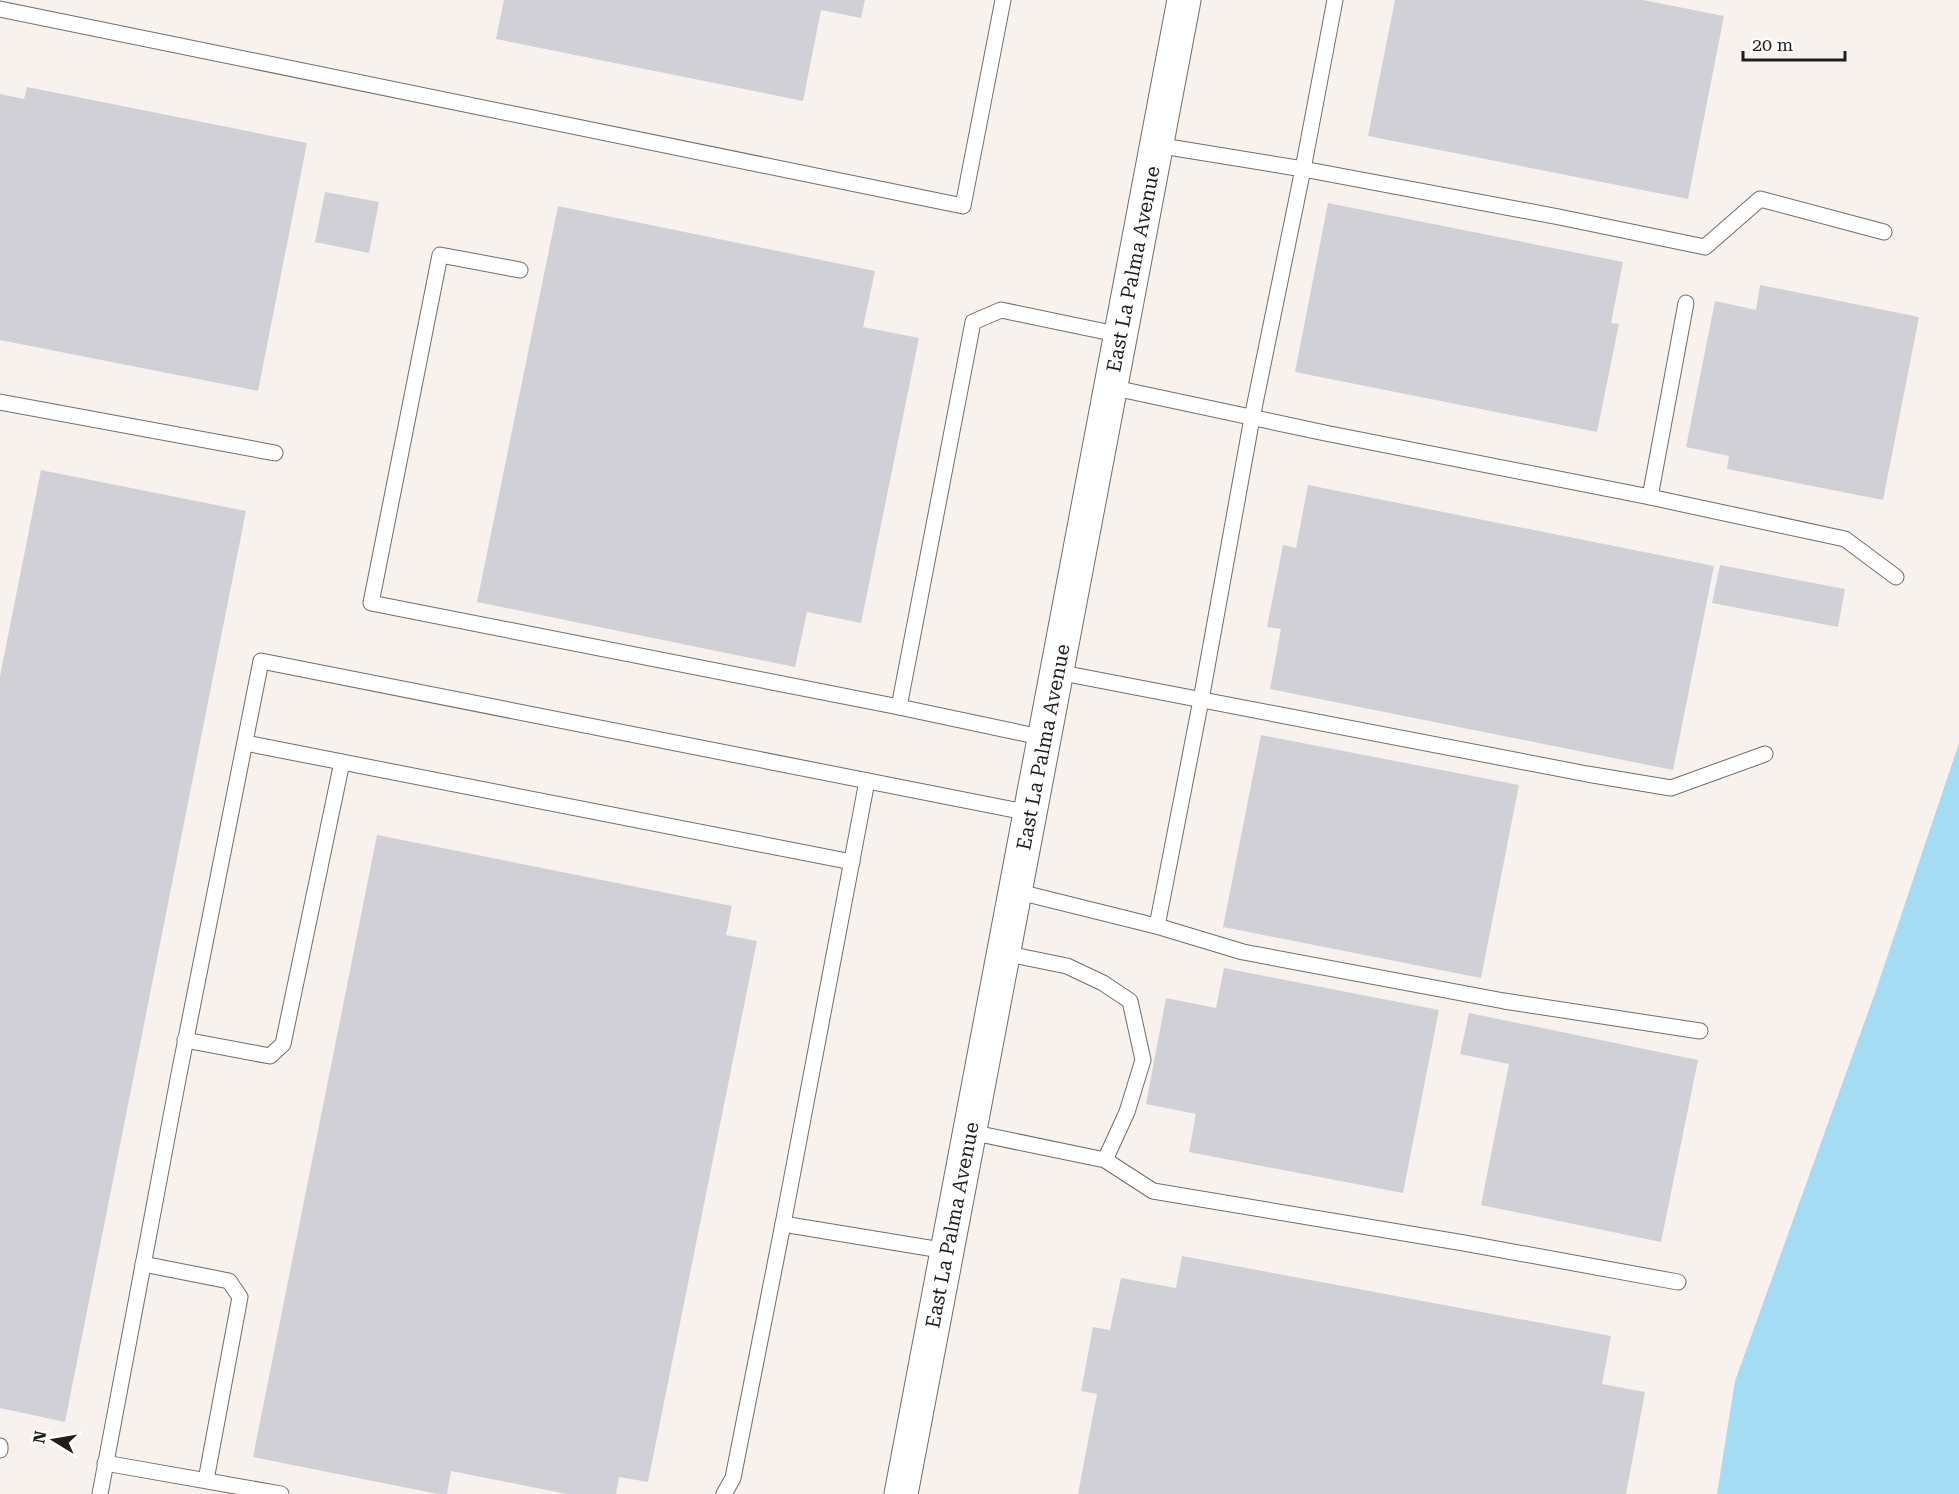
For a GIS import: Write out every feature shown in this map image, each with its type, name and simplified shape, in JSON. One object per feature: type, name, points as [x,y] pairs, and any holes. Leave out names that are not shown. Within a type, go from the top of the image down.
[{"type":"main road","name":"East La Palma Avenue","points":[[901,1494],[1184,0]]},
{"type":"lane","points":[[0,9],[963,206],[1003,0]]},
{"type":"lane","points":[[1157,926],[1252,418],[1335,0]]},
{"type":"lane","points":[[1156,145],[1303,169],[1705,247],[1760,199],[1884,232]]},
{"type":"lane","points":[[520,270],[440,255],[371,603],[1045,738]]},
{"type":"lane","points":[[1650,497],[1686,303]]},
{"type":"lane","points":[[899,707],[973,322],[1001,310],[1121,335]]},
{"type":"lane","points":[[1110,387],[1845,539],[1896,577]]},
{"type":"lane","points":[[0,402],[275,453]]},
{"type":"lane","points":[[99,1494],[185,1040],[261,660],[1030,813]]},
{"type":"lane","points":[[1057,672],[1587,774],[1671,788],[1765,754]]},
{"type":"lane","points":[[245,743],[852,862]]},
{"type":"lane","points":[[185,1040],[270,1056],[283,1044],[342,762]]},
{"type":"lane","points":[[724,1494],[733,1478],[867,781]]},
{"type":"lane","points":[[1015,891],[1157,926],[1254,954],[1504,1001],[1700,1031]]},
{"type":"lane","points":[[1003,953],[1067,966],[1103,983],[1130,1001],[1143,1060],[1127,1112],[1105,1160]]},
{"type":"lane","points":[[970,1132],[1105,1160],[1153,1191],[1464,1243],[1678,1282]]},
{"type":"lane","points":[[783,1224],[947,1251]]},
{"type":"lane","points":[[143,1264],[229,1281],[240,1297],[206,1480]]},
{"type":"lane","points":[[105,1463],[281,1494]]},
{"type":"water","points":[[1959,743],[1959,1494],[1717,1494],[1735,1381],[1875,993]]},
{"type":"building","points":[[504,0],[865,0],[861,18],[821,10],[803,101],[496,39]]},
{"type":"building","points":[[1395,0],[1643,0],[1724,16],[1688,199],[1368,136]]},
{"type":"building","points":[[27,87],[307,143],[258,391],[0,340],[0,94],[24,99]]},
{"type":"building","points":[[325,192],[379,202],[369,253],[315,242]]},
{"type":"building","points":[[1328,203],[1623,262],[1611,323],[1619,324],[1597,432],[1295,372]]},
{"type":"building","points":[[558,206],[875,271],[863,327],[919,338],[861,623],[807,612],[795,667],[477,602]]},
{"type":"building","points":[[1760,285],[1919,317],[1883,500],[1727,469],[1729,456],[1686,447],[1715,301],[1756,310]]},
{"type":"building","points":[[41,470],[246,511],[65,1422],[0,1408],[0,676]]},
{"type":"building","points":[[1308,485],[1714,566],[1673,770],[1270,689],[1281,629],[1267,627],[1283,545],[1296,548]]},
{"type":"building","points":[[1720,565],[1845,589],[1838,627],[1712,603]]},
{"type":"building","points":[[1261,735],[1519,785],[1481,978],[1223,927]]},
{"type":"building","points":[[377,835],[732,906],[726,935],[757,941],[648,1482],[619,1477],[616,1494],[567,1494],[451,1471],[447,1494],[438,1494],[253,1457]]},
{"type":"building","points":[[1224,968],[1439,1010],[1403,1193],[1189,1152],[1196,1114],[1146,1104],[1166,998],[1216,1008]]},
{"type":"building","points":[[1469,1013],[1698,1060],[1661,1242],[1481,1205],[1509,1064],[1460,1054]]},
{"type":"building","points":[[1182,1256],[1611,1336],[1602,1384],[1645,1392],[1626,1494],[1078,1494],[1097,1394],[1081,1391],[1093,1327],[1110,1330],[1121,1278],[1176,1288]]}]
